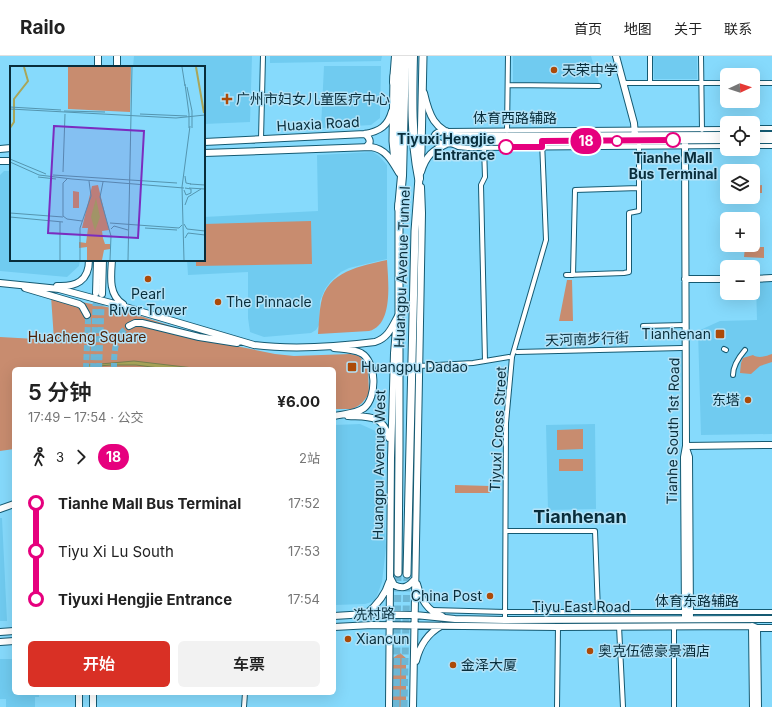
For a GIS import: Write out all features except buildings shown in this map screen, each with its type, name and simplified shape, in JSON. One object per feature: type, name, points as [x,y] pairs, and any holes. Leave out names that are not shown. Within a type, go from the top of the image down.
[{"type":"highway","points":[[394,56],[394,82]]},
{"type":"highway","points":[[399,208],[402,176],[405,56]]},
{"type":"highway","points":[[413,56],[414,147],[420,178]]},
{"type":"main road","name":"Huangpu Avenue West","points":[[389,707],[390,458],[394,353],[398,316],[400,56]]},
{"type":"main road","points":[[413,707],[422,213],[420,178],[423,56]]},
{"type":"main road","points":[[616,56],[637,138]]},
{"type":"main road","name":"Huaxia Road","points":[[205,142],[365,134],[376,132],[383,128],[390,119],[392,112],[394,82]]},
{"type":"main road","points":[[394,82],[393,152],[399,173]]},
{"type":"main road","points":[[422,86],[431,118],[446,131],[454,135],[464,136],[506,133],[593,132],[685,143],[720,140]]},
{"type":"main road","points":[[446,131],[438,132],[435,137],[435,140],[440,144],[578,144],[702,132],[720,134]]},
{"type":"main road","points":[[365,134],[370,142],[366,147]]},
{"type":"main road","points":[[760,135],[772,135]]},
{"type":"main road","points":[[760,140],[772,140]]},
{"type":"main road","points":[[420,178],[424,163],[430,154],[449,143]]},
{"type":"main road","name":"Tianhe South 1st Road","points":[[685,143],[686,446],[684,455],[687,619]]},
{"type":"main road","name":"Huaxia Road","points":[[205,153],[366,147],[375,148],[384,152],[392,160],[399,173]]},
{"type":"main road","points":[[0,149],[10,148]]},
{"type":"main road","points":[[0,161],[10,160]]},
{"type":"main road","name":"Huangpu Avenue Tunnel","points":[[407,574],[414,231],[420,178]]},
{"type":"main road","points":[[0,282],[64,286],[76,284],[87,274],[90,261]]},
{"type":"main road","points":[[97,261],[99,293],[104,261]]},
{"type":"main road","points":[[112,261],[112,284],[114,296],[121,304],[129,308]]},
{"type":"main road","points":[[760,279],[772,278]]},
{"type":"main road","points":[[0,279],[79,304],[82,306],[87,315]]},
{"type":"main road","points":[[685,279],[720,279]]},
{"type":"main road","points":[[32,285],[59,289],[254,345]]},
{"type":"main road","points":[[129,326],[135,323],[142,323],[204,338],[287,348],[369,343],[380,340],[388,334],[398,316]]},
{"type":"main road","name":"Huangpu Avenue Tunnel","points":[[398,316],[398,573]]},
{"type":"main road","points":[[324,346],[361,354],[368,360],[372,369],[373,389],[367,405],[358,411],[336,416]]},
{"type":"main road","points":[[336,416],[366,416],[372,417],[384,424],[387,432],[390,458]]},
{"type":"main road","points":[[686,446],[772,445]]},
{"type":"main road","points":[[0,510],[12,505]]},
{"type":"main road","points":[[0,510],[12,508]]},
{"type":"main road","points":[[390,577],[394,585],[402,588],[411,585],[415,579]]},
{"type":"main road","points":[[366,614],[377,605],[383,596],[390,577]]},
{"type":"main road","points":[[415,579],[422,598],[430,610],[455,619]]},
{"type":"main road","name":"Tiyu East Road","points":[[336,616],[366,614],[414,615],[455,619],[505,620],[772,619]]},
{"type":"main road","name":"Tiyu East Road","points":[[414,625],[772,628]]},
{"type":"main road","name":"冼村路","points":[[336,628],[414,625]]},
{"type":"main road","points":[[414,672],[421,646],[428,636],[441,626]]},
{"type":"main road","points":[[753,707],[755,627]]},
{"type":"main road","points":[[755,627],[758,707]]},
{"type":"main road","points":[[0,632],[12,631]]},
{"type":"main road","points":[[0,642],[12,641]]},
{"type":"main road","points":[[79,695],[79,707]]},
{"type":"main road","points":[[93,695],[93,707]]},
{"type":"street","points":[[261,139],[263,56]]},
{"type":"street","points":[[506,133],[508,56]]},
{"type":"street","points":[[650,56],[650,83]]},
{"type":"street","points":[[701,56],[702,132],[720,130]]},
{"type":"street","points":[[623,83],[720,83]]},
{"type":"street","points":[[760,83],[772,83]]},
{"type":"street","points":[[508,85],[599,86]]},
{"type":"street","points":[[760,128],[772,128]]},
{"type":"street","points":[[566,275],[629,272],[629,213],[638,211],[639,188],[637,138]]},
{"type":"street","points":[[685,143],[720,146]]},
{"type":"street","points":[[484,144],[485,177],[481,185],[484,361]]},
{"type":"street","name":"Tiyuxi Cross Street","points":[[505,620],[506,423],[512,356],[546,240],[542,144]]},
{"type":"street","points":[[760,146],[772,146]]},
{"type":"street","points":[[573,275],[575,190],[639,188]]},
{"type":"street","points":[[643,326],[686,324]]},
{"type":"street","name":"天河南步行街","points":[[516,352],[682,348]]},
{"type":"street","points":[[733,375],[737,360],[745,350]]},
{"type":"street","points":[[419,366],[473,363],[509,357]]},
{"type":"street","points":[[506,531],[596,531],[598,612]]},
{"type":"street","name":"体育东路辅路","points":[[430,610],[505,612],[772,612]]},
{"type":"street","points":[[619,626],[622,707]]},
{"type":"street","points":[[674,626],[674,707]]},
{"type":"street","points":[[557,707],[558,627]]},
{"type":"street","points":[[244,707],[245,695]]},
{"type":"shaded area","name":"广州市妇女儿童医疗中心","points":[[134,56],[252,56],[250,122],[205,124],[205,66],[133,66]]},
{"type":"shaded area","points":[[270,56],[382,56],[381,61],[270,63]]},
{"type":"shaded area","name":"天荣中学","points":[[513,56],[591,56],[599,83],[513,84]]},
{"type":"shaded area","points":[[653,56],[697,56],[697,79],[654,79]]},
{"type":"shaded area","points":[[324,66],[381,66],[380,118],[371,125],[321,128]]},
{"type":"shaded area","points":[[373,152],[387,165],[387,259],[349,268],[341,272],[331,281],[325,289],[320,301],[319,325],[316,330],[311,333],[264,337],[250,332],[248,318],[248,272],[188,275],[187,261],[205,261],[205,217],[318,211],[317,155]]},
{"type":"shaded area","points":[[4,171],[10,171],[10,261],[80,261],[79,266],[67,277],[0,271],[0,175]]},
{"type":"shaded area","points":[[760,282],[772,282],[772,434],[701,435],[698,331],[720,321],[757,320],[756,300],[760,300]]},
{"type":"shaded area","points":[[134,361],[185,367],[111,365],[86,367],[89,365]]},
{"type":"shaded area","points":[[360,424],[380,433],[386,547],[382,582],[375,601],[365,604],[336,605],[336,425]]},
{"type":"shaded area","points":[[595,424],[596,509],[548,510],[546,425]]},
{"type":"shaded area","points":[[0,518],[2,518],[7,621],[0,621]]},
{"type":"shaded area","points":[[0,659],[12,659],[12,695],[39,695],[39,697],[35,697],[35,707],[6,707],[6,699],[0,699]]},
{"type":"green space","points":[[760,185],[762,185],[762,193],[760,193]]},
{"type":"green space","points":[[311,221],[312,264],[196,266],[196,261],[205,261],[205,224]]},
{"type":"green space","points":[[760,247],[764,247],[764,258],[744,257],[744,252],[760,252]]},
{"type":"green space","points":[[387,260],[388,301],[386,311],[377,327],[369,331],[318,334],[321,303],[324,292],[330,284],[346,272]]},
{"type":"green space","points":[[567,280],[572,280],[573,321],[559,321]]},
{"type":"green space","name":"Huacheng Square","points":[[51,296],[122,310],[226,344],[275,354],[294,356],[350,354],[359,356],[366,364],[368,370],[369,394],[362,403],[352,409],[336,409],[336,367],[12,367],[12,449],[0,451],[0,337],[54,340]]},
{"type":"green space","points":[[772,354],[772,362],[760,366],[751,374],[740,373],[743,358],[753,355],[760,357]]},
{"type":"green space","points":[[583,429],[583,449],[557,450],[557,430]]},
{"type":"green space","points":[[559,459],[583,459],[583,471],[559,471]]},
{"type":"green space","points":[[455,485],[490,486],[490,493],[455,493]]},
{"type":"green space","points":[[400,653],[406,658],[406,707],[392,707],[393,658]]},
{"type":"tunnel","points":[[99,367],[102,294]]},
{"type":"tunnel","points":[[93,367],[96,295]]},
{"type":"tunnel","points":[[86,367],[87,315]]},
{"type":"tunnel","points":[[114,367],[116,345],[120,335],[129,326]]},
{"type":"tunnel","points":[[396,707],[398,573]]},
{"type":"tunnel","points":[[404,707],[407,574]]},
{"type":"bus line","name":"18","points":[[506,147],[542,147],[542,141],[673,140]]},
{"type":"place","name":"天荣中学","points":[[554,70]]},
{"type":"place","name":"广州市妇女儿童医疗中心","points":[[227,99]]},
{"type":"place","name":"Tianhe Mall Bus Terminal","points":[[673,140]]},
{"type":"place","name":"Tiyuxi Hengjie Entrance","points":[[506,147]]},
{"type":"place","name":"Pearl River Tower","points":[[148,279]]},
{"type":"place","name":"The Pinnacle","points":[[218,302]]},
{"type":"place","name":"Tianhenan","points":[[720,334]]},
{"type":"place","name":"Huangpu Dadao","points":[[352,367]]},
{"type":"place","name":"东塔","points":[[748,400]]},
{"type":"place","name":"China Post","points":[[490,596]]},
{"type":"place","name":"Xiancun","points":[[348,639]]},
{"type":"place","name":"奥克伍德豪景酒店","points":[[590,651]]},
{"type":"place","name":"金泽大厦","points":[[453,665]]},
{"type":"district","name":"Tianhenan","points":[[580,517]]}]
